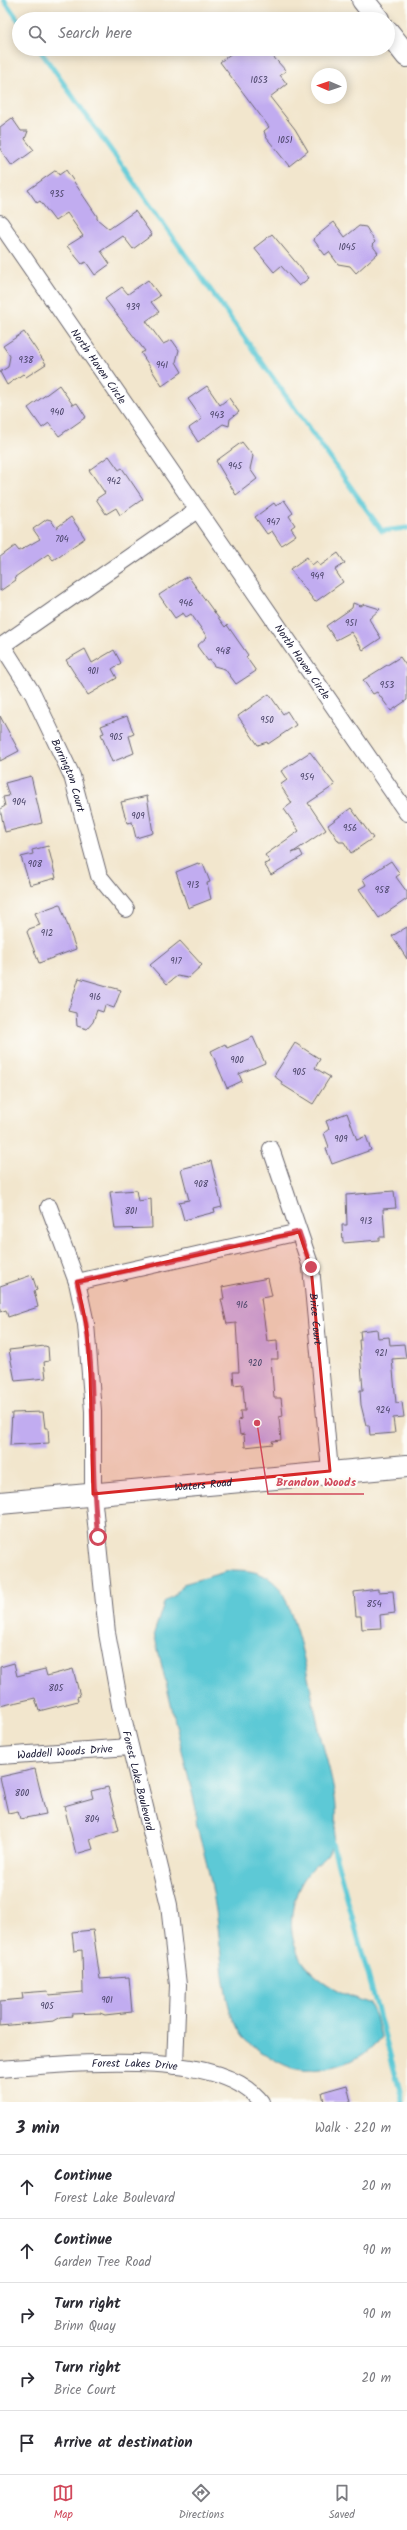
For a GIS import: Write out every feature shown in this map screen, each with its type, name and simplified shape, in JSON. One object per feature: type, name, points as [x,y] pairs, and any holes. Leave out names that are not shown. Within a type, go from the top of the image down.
[{"type":"street","points":[[363,0],[372,12]]},
{"type":"street","points":[[395,41],[407,56]]},
{"type":"street","name":"North Haven Circle","points":[[0,223],[407,813]]},
{"type":"street","points":[[1,646],[197,510]]},
{"type":"street","name":"Barrington Court","points":[[1,646],[33,694],[72,776],[99,876],[126,909]]},
{"type":"street","name":"Brice Court","points":[[271,1149],[311,1267],[330,1471]]},
{"type":"street","name":"Forest Lake Boulevard","points":[[49,1207],[77,1282],[86,1324],[92,1411],[93,1494],[107,1634],[130,1747],[169,1905],[178,1985],[175,2066]]},
{"type":"street","points":[[77,1282],[299,1232]]},
{"type":"street","name":"Waters Road","points":[[0,1503],[330,1471],[407,1466]]},
{"type":"street","name":"Waddell Woods Drive","points":[[0,1756],[130,1747]]},
{"type":"street","name":"Forest Lakes Drive","points":[[0,2069],[89,2063],[175,2066],[218,2074],[243,2085],[261,2102]]},
{"type":"highlighted area","points":[[299,1232],[311,1267],[330,1471],[93,1494],[90,1374],[86,1324],[77,1282]]},
{"type":"water","points":[[232,1570],[253,1572],[265,1576],[280,1589],[283,1594],[300,1642],[334,1792],[336,1819],[334,1838],[330,1849],[323,1860],[306,1876],[294,1902],[291,1921],[293,1939],[297,1952],[304,1963],[323,1981],[346,1994],[370,2004],[376,2017],[381,2037],[374,2045],[359,2057],[333,2067],[323,2069],[301,2070],[280,2063],[243,2038],[235,2025],[226,1993],[217,1920],[207,1864],[196,1823],[196,1809],[154,1633],[164,1603],[176,1594],[183,1584]]},
{"type":"building","points":[[228,56],[273,56],[286,71],[280,75],[287,84],[270,97],[295,129],[308,151],[289,166],[266,137],[264,131],[269,127],[220,62]]},
{"type":"building","points":[[12,118],[21,131],[28,131],[25,139],[34,150],[12,166],[0,149],[0,127]]},
{"type":"building","points":[[56,170],[59,175],[66,170],[97,216],[97,219],[109,229],[135,211],[152,235],[133,249],[123,236],[101,251],[110,264],[95,275],[86,262],[82,264],[67,246],[83,236],[67,213],[55,221],[40,201],[37,203],[28,190]]},
{"type":"building","points":[[334,222],[345,237],[359,226],[366,227],[375,242],[372,245],[378,253],[356,273],[350,266],[338,264],[329,252],[325,255],[313,239]]},
{"type":"building","points":[[272,234],[309,278],[299,286],[281,266],[274,272],[254,248]]},
{"type":"building","points":[[148,280],[160,296],[151,302],[159,312],[146,321],[163,344],[172,340],[179,350],[176,362],[182,372],[162,386],[141,353],[145,351],[105,299],[122,287],[128,294]]},
{"type":"building","points":[[24,332],[46,364],[26,377],[23,374],[7,385],[0,372],[8,367],[10,356],[3,346]]},
{"type":"building","points":[[59,385],[73,405],[77,403],[86,417],[59,436],[49,423],[42,428],[28,408]]},
{"type":"building","points":[[207,386],[220,405],[229,398],[239,412],[230,419],[229,426],[223,424],[198,442],[189,428],[202,419],[188,399]]},
{"type":"building","points":[[242,442],[253,456],[250,469],[257,479],[236,495],[216,461]]},
{"type":"building","points":[[109,456],[119,470],[122,468],[143,499],[120,515],[116,508],[106,514],[96,499],[105,493],[89,470]]},
{"type":"building","points":[[284,500],[293,513],[289,516],[295,525],[291,528],[296,535],[281,545],[272,531],[267,534],[255,517],[274,503],[276,506]]},
{"type":"building","points":[[71,517],[85,538],[53,560],[48,554],[15,577],[16,580],[0,591],[0,557],[15,546],[19,551],[40,539],[33,529],[47,519],[51,520],[56,528]]},
{"type":"building","points":[[338,553],[345,563],[335,570],[343,582],[315,602],[290,569],[307,557],[312,565],[317,561],[320,566]]},
{"type":"building","points":[[188,576],[225,627],[227,625],[248,655],[246,657],[256,671],[236,684],[225,669],[214,666],[210,660],[208,661],[197,646],[207,637],[191,614],[186,617],[183,613],[175,618],[159,595]]},
{"type":"building","points":[[353,603],[361,606],[364,604],[380,609],[369,619],[381,638],[363,650],[351,632],[336,640],[326,626],[352,608]]},
{"type":"building","points":[[85,649],[92,663],[114,650],[121,663],[112,669],[117,678],[88,695],[66,660]]},
{"type":"building","points":[[400,657],[407,667],[407,700],[391,711],[377,692],[373,694],[363,680]]},
{"type":"building","points":[[269,694],[283,714],[287,711],[296,725],[268,744],[267,742],[258,745],[238,716]]},
{"type":"building","points":[[0,716],[19,751],[0,761]]},
{"type":"building","points":[[127,716],[134,734],[129,736],[134,753],[112,762],[101,734],[104,733],[101,726]]},
{"type":"building","points":[[310,752],[335,785],[308,803],[326,830],[292,853],[300,850],[303,856],[271,875],[264,864],[270,862],[265,855],[299,831],[284,809],[292,803],[280,785],[287,780],[281,771]]},
{"type":"building","points":[[31,776],[42,823],[5,832],[0,809],[5,806],[3,797],[9,796],[5,783]]},
{"type":"building","points":[[147,796],[153,833],[136,838],[132,822],[127,823],[121,802]]},
{"type":"building","points":[[351,808],[373,838],[351,853],[344,842],[339,842],[328,825]]},
{"type":"building","points":[[48,846],[56,878],[30,885],[21,857],[33,854],[32,850]]},
{"type":"building","points":[[391,861],[400,874],[396,877],[407,892],[407,899],[379,918],[359,889],[366,885],[363,879]]},
{"type":"building","points":[[198,863],[199,865],[203,864],[210,882],[207,883],[211,899],[188,908],[176,872]]},
{"type":"building","points":[[60,904],[76,949],[39,963],[27,932],[29,929],[40,925],[35,913]]},
{"type":"building","points":[[407,927],[407,959],[392,936]]},
{"type":"building","points":[[180,941],[202,965],[188,978],[177,976],[167,984],[150,965]]},
{"type":"building","points":[[79,978],[121,990],[114,1008],[105,1005],[103,1012],[97,1010],[93,1022],[87,1029],[77,1026],[76,1013],[68,1011]]},
{"type":"building","points":[[253,1037],[265,1063],[239,1074],[242,1081],[227,1088],[211,1051],[225,1044],[227,1048]]},
{"type":"building","points":[[295,1043],[320,1059],[315,1068],[330,1077],[313,1104],[281,1084],[282,1082],[274,1076]]},
{"type":"building","points":[[347,1113],[357,1140],[366,1136],[371,1150],[332,1164],[326,1148],[329,1147],[324,1133],[329,1129],[326,1121]]},
{"type":"building","points":[[211,1161],[222,1207],[214,1209],[215,1212],[184,1220],[179,1202],[189,1200],[181,1169]]},
{"type":"building","points":[[136,1190],[138,1201],[151,1199],[152,1228],[115,1229],[110,1192]]},
{"type":"building","points":[[394,1191],[396,1208],[383,1209],[385,1237],[379,1237],[379,1240],[343,1243],[342,1225],[347,1225],[346,1195]]},
{"type":"building","points":[[32,1275],[37,1290],[34,1291],[38,1307],[8,1317],[6,1310],[0,1312],[0,1286]]},
{"type":"building","points":[[268,1278],[272,1296],[261,1298],[267,1341],[277,1340],[278,1359],[271,1359],[274,1398],[281,1398],[283,1416],[279,1417],[281,1440],[272,1441],[273,1444],[245,1447],[244,1434],[240,1435],[238,1420],[241,1419],[240,1411],[245,1411],[243,1386],[242,1384],[234,1385],[233,1372],[239,1372],[236,1323],[227,1324],[221,1299],[224,1299],[222,1287]]},
{"type":"building","points":[[377,1329],[378,1338],[389,1337],[390,1345],[404,1344],[406,1358],[392,1359],[396,1403],[402,1402],[404,1417],[393,1418],[395,1433],[370,1435],[369,1425],[366,1425],[361,1405],[360,1390],[363,1390],[359,1340],[361,1340],[360,1331]]},
{"type":"building","points":[[45,1346],[48,1347],[49,1361],[44,1362],[46,1378],[15,1381],[9,1350]]},
{"type":"building","points":[[43,1412],[45,1428],[48,1428],[49,1443],[10,1445],[12,1413]]},
{"type":"building","points":[[378,1589],[378,1592],[393,1591],[395,1613],[380,1615],[381,1628],[362,1629],[361,1616],[356,1616],[354,1592]]},
{"type":"building","points":[[14,1663],[17,1676],[45,1669],[47,1676],[73,1669],[80,1696],[77,1697],[78,1701],[39,1711],[35,1698],[0,1706],[0,1667]]},
{"type":"building","points":[[35,1769],[46,1814],[20,1819],[18,1811],[8,1813],[0,1777]]},
{"type":"building","points":[[108,1787],[119,1830],[90,1839],[93,1849],[76,1854],[64,1806],[93,1798],[91,1791]]},
{"type":"building","points":[[93,1930],[100,1979],[129,1977],[132,2012],[105,2015],[100,2013],[71,2014],[72,2016],[61,2017],[54,2021],[0,2026],[0,2001],[23,1999],[22,1993],[48,1991],[49,1995],[83,1992],[82,1950],[74,1951],[72,1932]]},
{"type":"building","points":[[347,2085],[351,2102],[324,2102],[322,2092]]},
{"type":"waterway","points":[[4,0],[13,12]]},
{"type":"waterway","points":[[44,56],[382,531],[407,528]]},
{"type":"waterway","points":[[330,1836],[403,2102]]},
{"type":"place","name":"Brandon Woods","points":[[257,1423]]},
{"type":"route","points":[[98,1537],[93,1494],[92,1411],[86,1324],[77,1282],[299,1232],[311,1267]]}]
